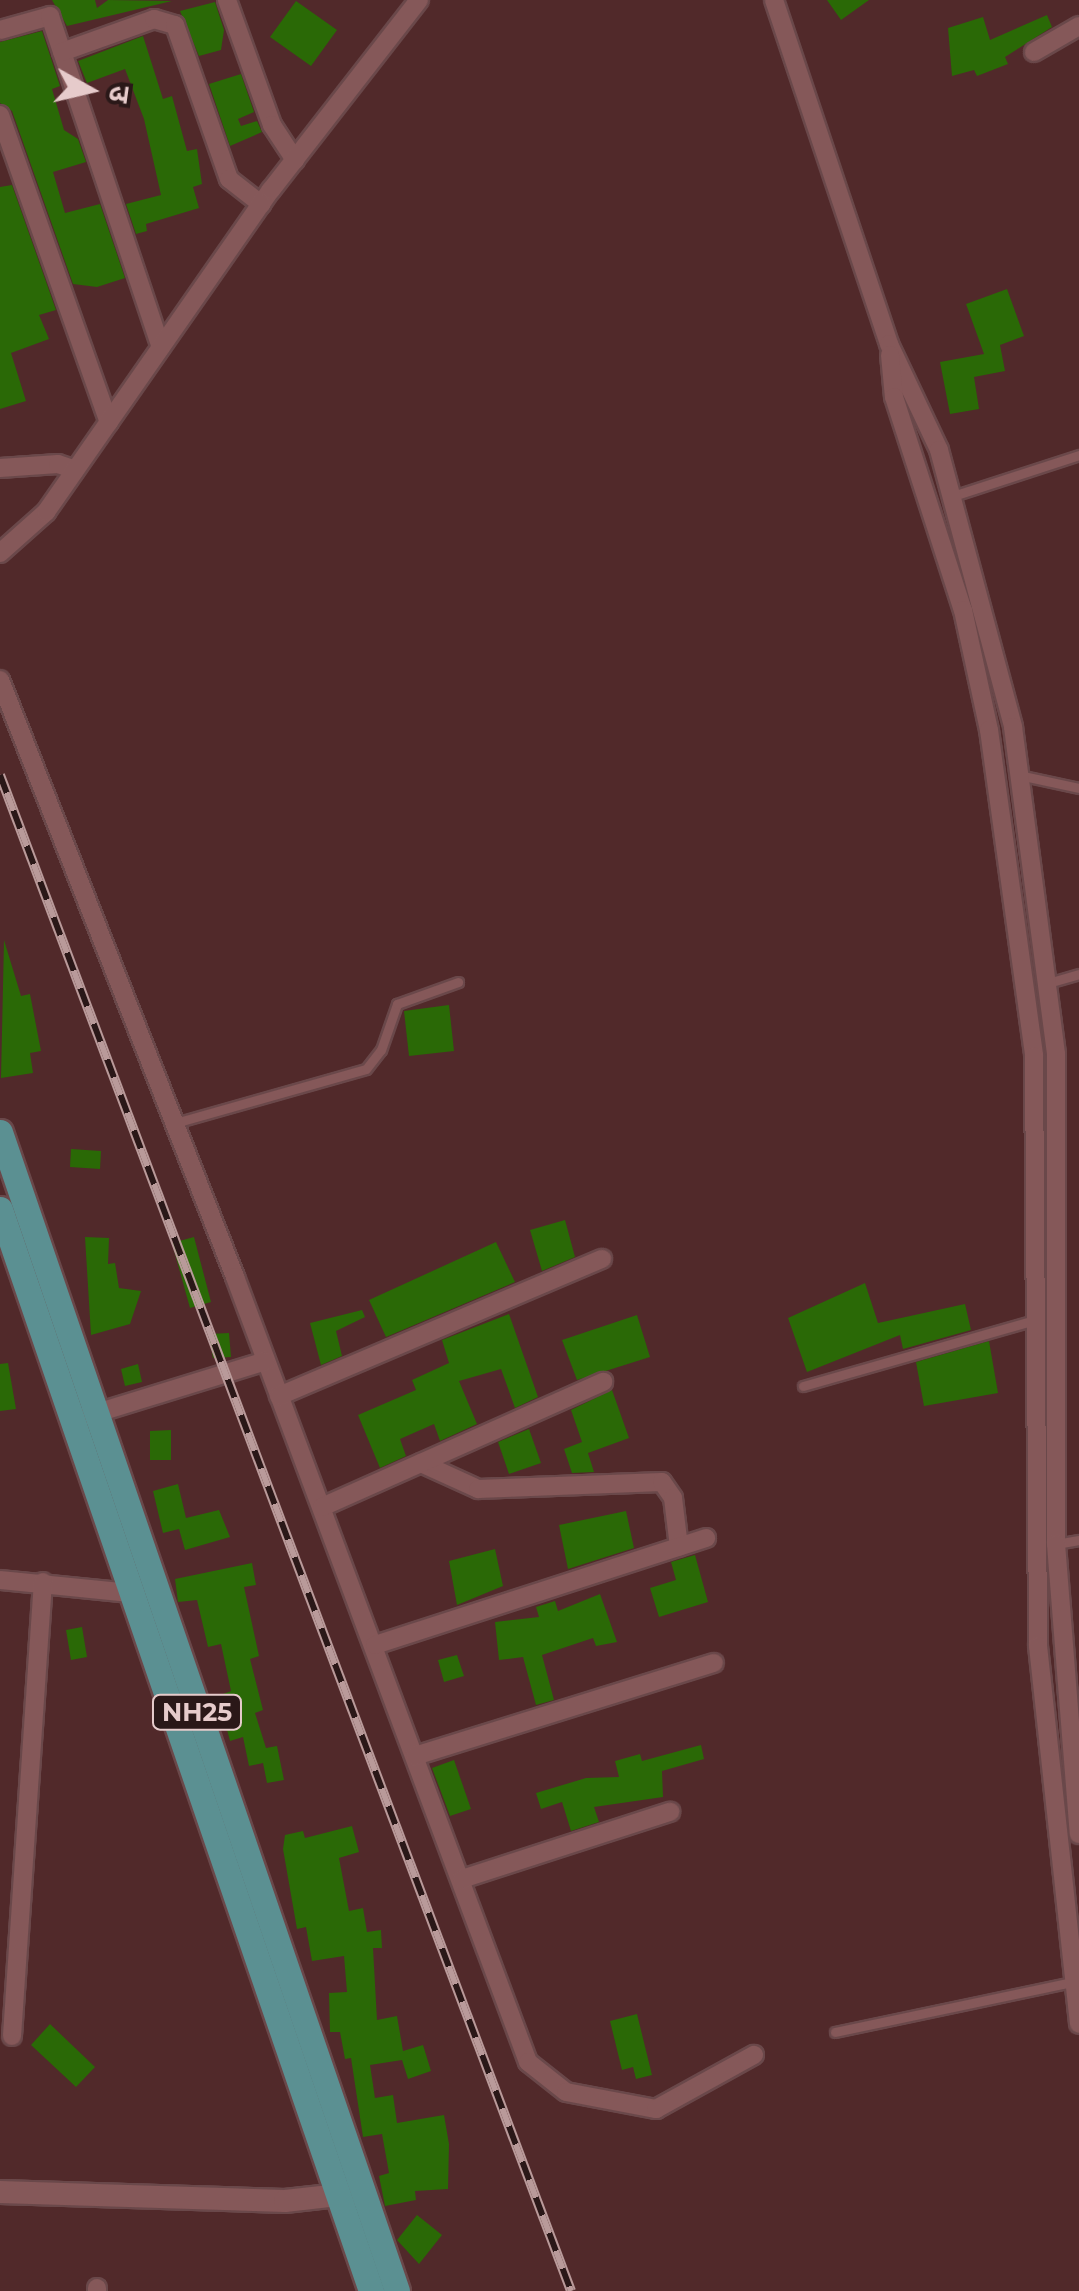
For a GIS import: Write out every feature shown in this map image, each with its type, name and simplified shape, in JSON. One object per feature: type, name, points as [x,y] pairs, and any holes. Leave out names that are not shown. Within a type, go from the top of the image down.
[{"type":"main road","name":"NH25","points":[[0,1132],[131,1593],[351,2194],[397,2291]]},
{"type":"main road","name":"NH25","points":[[0,1209],[8,1256],[84,1417],[351,2194],[371,2291]]},
{"type":"street","points":[[228,0],[272,125],[295,160]]},
{"type":"street","points":[[0,553],[46,512],[262,204],[419,0]]},
{"type":"street","points":[[774,0],[889,344],[940,450],[985,605],[1019,775],[1048,984],[1060,1136],[1056,1544],[1079,1834]]},
{"type":"street","points":[[0,30],[50,16],[161,347]]},
{"type":"street","points":[[62,52],[154,18],[175,25],[229,179],[262,204]]},
{"type":"street","points":[[1034,52],[1079,26]]},
{"type":"street","points":[[0,116],[108,422]]},
{"type":"street","points":[[889,344],[894,397],[963,610],[992,749],[1034,1056],[1032,1321],[1038,1646],[1079,2024]]},
{"type":"street","points":[[0,468],[58,464],[75,470]]},
{"type":"street","points":[[0,680],[375,1645],[528,2062],[545,2080],[598,2100],[656,2109],[754,2055]]},
{"type":"street","points":[[279,1396],[602,1259]]},
{"type":"street","points":[[84,1417],[266,1362]]},
{"type":"street","points":[[322,1508],[603,1382]]},
{"type":"street","points":[[421,1463],[478,1489],[662,1482],[673,1498],[679,1547]]},
{"type":"street","points":[[375,1645],[706,1538]]},
{"type":"street","points":[[0,1580],[131,1593]]},
{"type":"street","points":[[12,2036],[42,1582]]},
{"type":"street","points":[[415,1756],[714,1663]]},
{"type":"street","points":[[462,1880],[670,1812]]},
{"type":"street","points":[[0,2192],[285,2200],[351,2194]]},
{"type":"lane","points":[[953,496],[1079,455]]},
{"type":"lane","points":[[1019,775],[1079,788]]},
{"type":"lane","points":[[1048,984],[1079,974]]},
{"type":"lane","points":[[175,1123],[366,1069],[381,1050],[396,1004],[458,982]]},
{"type":"lane","points":[[803,1386],[1032,1321]]},
{"type":"lane","points":[[1056,1544],[1079,1540]]},
{"type":"lane","points":[[835,2032],[1072,1982]]},
{"type":"building","points":[[52,0],[95,0],[97,8],[108,0],[172,1],[67,26]]},
{"type":"building","points":[[827,0],[869,0],[841,20]]},
{"type":"building","points":[[296,1],[337,30],[311,66],[270,37]]},
{"type":"building","points":[[215,2],[224,30],[221,50],[199,56],[180,11]]},
{"type":"building","points":[[1047,15],[1052,27],[1005,57],[1008,64],[977,76],[974,70],[952,76],[948,28],[983,17],[990,40]]},
{"type":"building","points":[[42,31],[60,86],[52,89],[64,130],[78,139],[86,162],[53,172],[65,213],[100,204],[125,278],[97,287],[73,284],[12,111],[0,103],[0,42]]},
{"type":"building","points":[[143,36],[163,99],[172,96],[187,151],[197,149],[202,184],[193,187],[199,208],[146,224],[147,231],[136,234],[126,204],[161,195],[144,119],[125,69],[87,83],[78,61]]},
{"type":"building","points":[[241,74],[254,112],[238,119],[241,126],[257,121],[262,132],[230,146],[209,84]]},
{"type":"building","points":[[12,185],[56,310],[39,315],[49,339],[11,353],[26,401],[0,409],[0,187]]},
{"type":"building","points":[[1007,289],[1024,336],[1000,345],[1005,371],[974,377],[979,409],[950,414],[940,362],[984,354],[966,304]]},
{"type":"building","points":[[4,940],[21,996],[30,994],[41,1051],[30,1053],[33,1073],[1,1078]]},
{"type":"building","points":[[449,1005],[454,1051],[409,1056],[404,1011]]},
{"type":"building","points":[[71,1149],[101,1151],[100,1169],[70,1167]]},
{"type":"building","points":[[565,1220],[575,1257],[542,1271],[530,1230]]},
{"type":"building","points":[[85,1237],[109,1238],[108,1264],[115,1263],[119,1288],[141,1291],[130,1324],[91,1335]]},
{"type":"building","points":[[194,1237],[211,1302],[190,1308],[172,1243]]},
{"type":"building","points":[[496,1242],[515,1282],[386,1337],[369,1300]]},
{"type":"building","points":[[865,1283],[878,1323],[965,1304],[971,1330],[903,1349],[900,1335],[807,1372],[788,1318]]},
{"type":"building","points":[[362,1310],[365,1317],[336,1331],[342,1356],[321,1365],[310,1323]]},
{"type":"building","points":[[509,1314],[538,1397],[515,1408],[501,1369],[459,1381],[477,1424],[440,1441],[434,1424],[400,1439],[406,1456],[380,1468],[358,1415],[416,1390],[412,1380],[449,1363],[442,1340]]},
{"type":"building","points":[[637,1315],[650,1357],[577,1380],[562,1340]]},
{"type":"building","points":[[229,1333],[231,1357],[213,1358],[209,1334]]},
{"type":"building","points":[[989,1341],[998,1393],[924,1406],[916,1362]]},
{"type":"building","points":[[8,1363],[16,1409],[0,1411],[0,1364]]},
{"type":"building","points":[[138,1364],[142,1382],[125,1386],[121,1369]]},
{"type":"building","points":[[612,1390],[629,1438],[588,1453],[594,1472],[572,1473],[564,1449],[582,1442],[571,1410]]},
{"type":"building","points":[[529,1429],[541,1463],[509,1474],[498,1442]]},
{"type":"building","points":[[171,1430],[171,1460],[150,1460],[150,1431]]},
{"type":"building","points":[[178,1484],[186,1518],[219,1510],[230,1537],[185,1550],[179,1529],[163,1533],[153,1491]]},
{"type":"building","points":[[626,1511],[634,1548],[568,1569],[559,1525]]},
{"type":"building","points":[[495,1549],[503,1586],[457,1605],[449,1561]]},
{"type":"building","points":[[695,1555],[708,1602],[659,1617],[650,1588],[676,1580],[671,1562]]},
{"type":"building","points":[[252,1563],[256,1585],[244,1587],[259,1656],[250,1659],[263,1710],[255,1713],[266,1748],[277,1746],[284,1780],[267,1783],[263,1763],[249,1766],[243,1737],[230,1741],[218,1696],[231,1691],[221,1644],[208,1647],[197,1600],[178,1602],[175,1579]]},
{"type":"building","points":[[600,1594],[617,1642],[596,1646],[593,1638],[542,1655],[554,1700],[536,1705],[523,1657],[499,1660],[495,1622],[539,1617],[536,1607],[555,1601],[558,1611]]},
{"type":"building","points":[[82,1627],[87,1657],[71,1660],[66,1630]]},
{"type":"building","points":[[457,1655],[464,1676],[444,1682],[438,1660]]},
{"type":"building","points":[[701,1745],[704,1759],[662,1771],[663,1797],[594,1807],[599,1822],[571,1831],[562,1802],[541,1809],[536,1793],[586,1778],[619,1777],[615,1761],[640,1754],[642,1761]]},
{"type":"building","points":[[454,1760],[471,1809],[450,1816],[432,1768]]},
{"type":"building","points":[[352,1826],[359,1852],[339,1858],[349,1911],[363,1908],[367,1932],[381,1930],[382,1948],[373,1948],[377,2020],[397,2016],[403,2051],[423,2045],[431,2071],[408,2079],[402,2060],[370,2065],[375,2098],[393,2095],[397,2123],[444,2115],[449,2144],[448,2189],[415,2191],[416,2200],[385,2206],[379,2176],[389,2173],[382,2134],[363,2137],[351,2058],[345,2059],[340,2032],[330,2032],[329,1993],[347,1992],[344,1956],[312,1961],[306,1927],[297,1929],[283,1849],[285,1835],[303,1831],[305,1838]]},
{"type":"building","points":[[637,2014],[652,2075],[636,2079],[633,2067],[622,2070],[610,2021]]},
{"type":"building","points":[[50,2024],[95,2067],[76,2087],[31,2045]]},
{"type":"building","points":[[417,2215],[442,2235],[419,2264],[397,2240]]},
{"type":"railway","points":[[0,775],[571,2291]]}]
